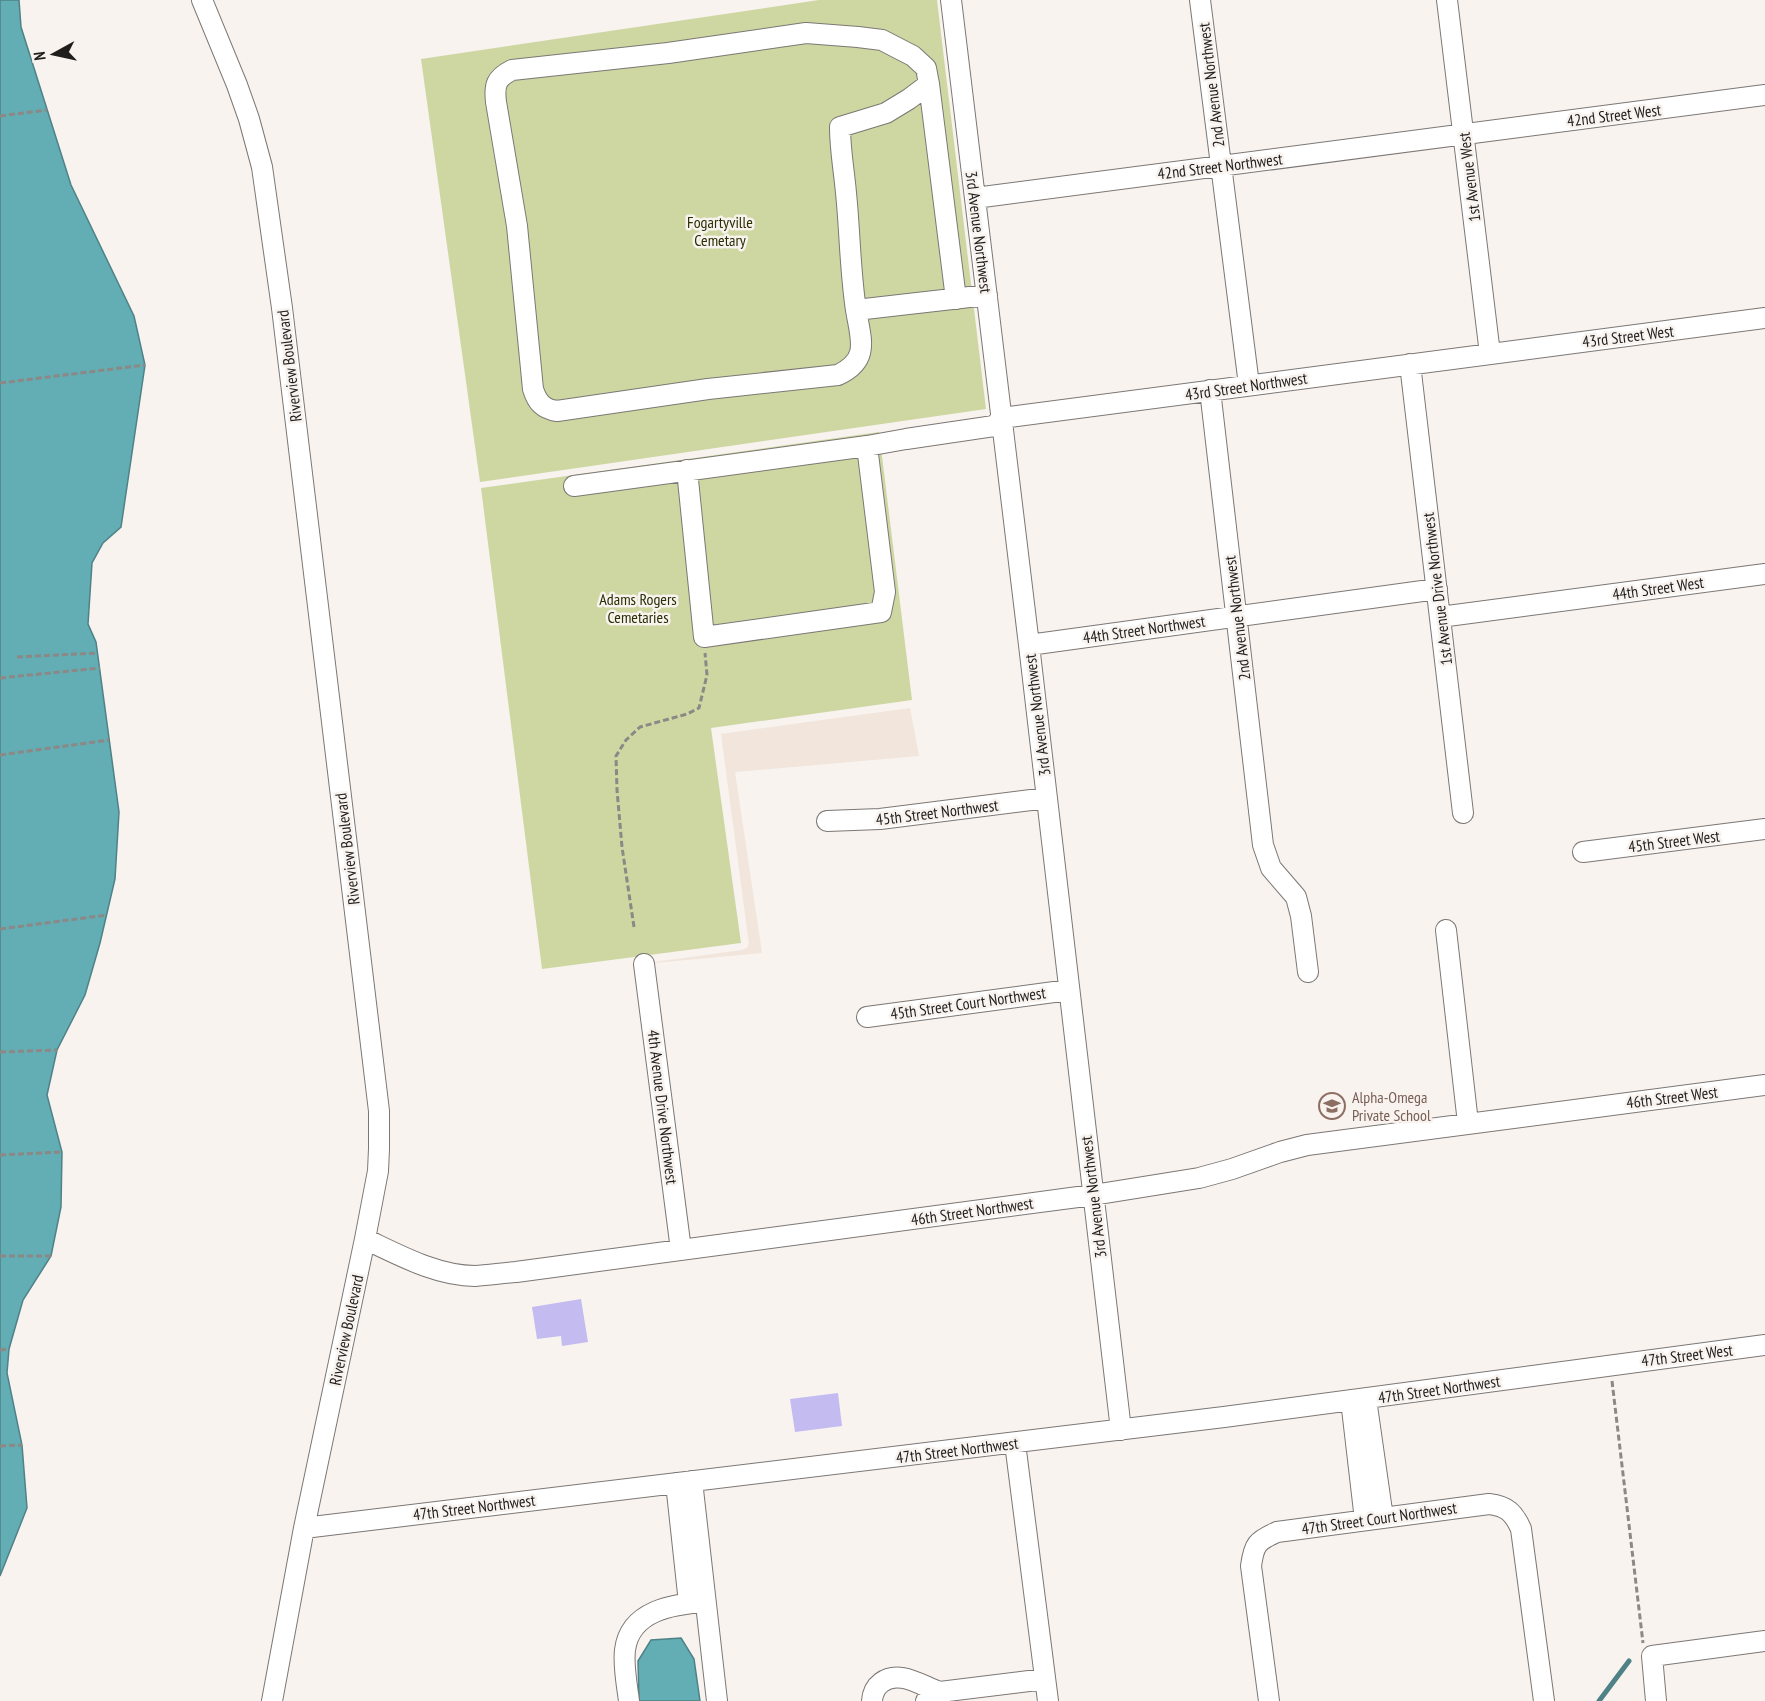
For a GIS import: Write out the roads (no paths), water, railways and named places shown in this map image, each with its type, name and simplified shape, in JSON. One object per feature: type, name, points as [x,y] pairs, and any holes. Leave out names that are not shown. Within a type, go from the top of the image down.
[{"type":"street","name":"Riverview Boulevard","points":[[202,0],[237,85],[262,167],[282,308],[379,1111],[378,1171],[304,1528],[272,1701]]},
{"type":"street","name":"3rd Avenue Northwest","points":[[951,0],[1121,1430]]},
{"type":"street","name":"2nd Avenue Northwest","points":[[1200,0],[1249,385]]},
{"type":"street","name":"1st Avenue West","points":[[1447,0],[1490,354]]},
{"type":"street","points":[[956,299],[928,78],[926,68],[913,56],[882,40],[806,33],[668,53],[512,70],[504,74],[496,83],[495,89],[517,226],[533,388],[540,404],[548,410],[557,411],[708,389],[838,375],[850,369],[859,359],[861,340],[851,268],[846,192],[840,152],[840,127],[886,113],[909,99],[928,78],[959,65]]},
{"type":"street","name":"42nd Street West","points":[[1464,135],[1765,95]]},
{"type":"street","name":"42nd Street Northwest","points":[[975,198],[1464,135]]},
{"type":"street","points":[[856,310],[987,295]]},
{"type":"street","name":"43rd Street West","points":[[1490,354],[1765,318]]},
{"type":"street","name":"43rd Street Northwest","points":[[574,486],[867,446],[994,426],[1002,418],[1490,354]]},
{"type":"street","name":"1st Avenue Drive Northwest","points":[[1410,364],[1463,813]]},
{"type":"street","name":"2nd Avenue Northwest","points":[[1210,390],[1263,845],[1271,868],[1296,897],[1301,916],[1308,972]]},
{"type":"street","points":[[687,470],[704,637],[882,612],[885,592],[867,446]]},
{"type":"street","name":"44th Street West","points":[[1440,617],[1765,574]]},
{"type":"street","name":"44th Street Northwest","points":[[1029,645],[1437,589]]},
{"type":"street","name":"45th Street Northwest","points":[[826,821],[880,819],[1047,798]]},
{"type":"street","name":"45th Street West","points":[[1583,852],[1765,829]]},
{"type":"street","points":[[1446,930],[1468,1123]]},
{"type":"street","name":"4th Avenue Drive Northwest","points":[[644,964],[681,1250]]},
{"type":"street","name":"45th Street Court Northwest","points":[[867,1017],[1069,990]]},
{"type":"street","name":"46th Street West","points":[[1580,1109],[1765,1085]]},
{"type":"street","name":"46th Street Northwest","points":[[365,1239],[433,1268],[473,1276],[1093,1195],[1199,1178],[1308,1145],[1580,1109]]},
{"type":"street","name":"47th Street West","points":[[1610,1365],[1765,1345]]},
{"type":"street","name":"47th Street Northwest","points":[[304,1528],[1121,1430],[1610,1365]]},
{"type":"street","points":[[1359,1399],[1374,1519]]},
{"type":"street","points":[[1015,1443],[1048,1701]]},
{"type":"street","points":[[684,1482],[697,1603],[717,1701]]},
{"type":"street","name":"47th Street Court Northwest","points":[[1269,1701],[1251,1566],[1253,1549],[1257,1544],[1277,1532],[1489,1504],[1503,1507],[1515,1516],[1521,1529],[1544,1701]]},
{"type":"street","points":[[629,1701],[625,1650],[632,1631],[655,1611],[675,1605],[697,1603]]},
{"type":"street","points":[[1656,1701],[1652,1656],[1765,1641]]},
{"type":"street","points":[[872,1701],[874,1689],[880,1683],[897,1678],[904,1678],[933,1696],[1045,1678]]},
{"type":"water","points":[[0,0],[19,0],[21,27],[71,185],[134,316],[145,365],[121,527],[103,543],[92,563],[88,624],[96,642],[119,812],[115,879],[85,995],[57,1050],[47,1095],[62,1152],[61,1207],[51,1256],[23,1300],[9,1349],[7,1373],[22,1445],[27,1508],[0,1576]]},
{"type":"water","points":[[681,1638],[694,1659],[700,1701],[639,1701],[638,1661],[651,1640]]},
{"type":"waterway","points":[[1599,1701],[1629,1661]]},
{"type":"place","name":"Alpha-Omega Private School","points":[[1332,1106]]},
{"type":"park label","name":"Fogartyville Cemetary","points":[[720,231]]},
{"type":"park label","name":"Adams Rogers Cemetaries","points":[[638,608]]}]
